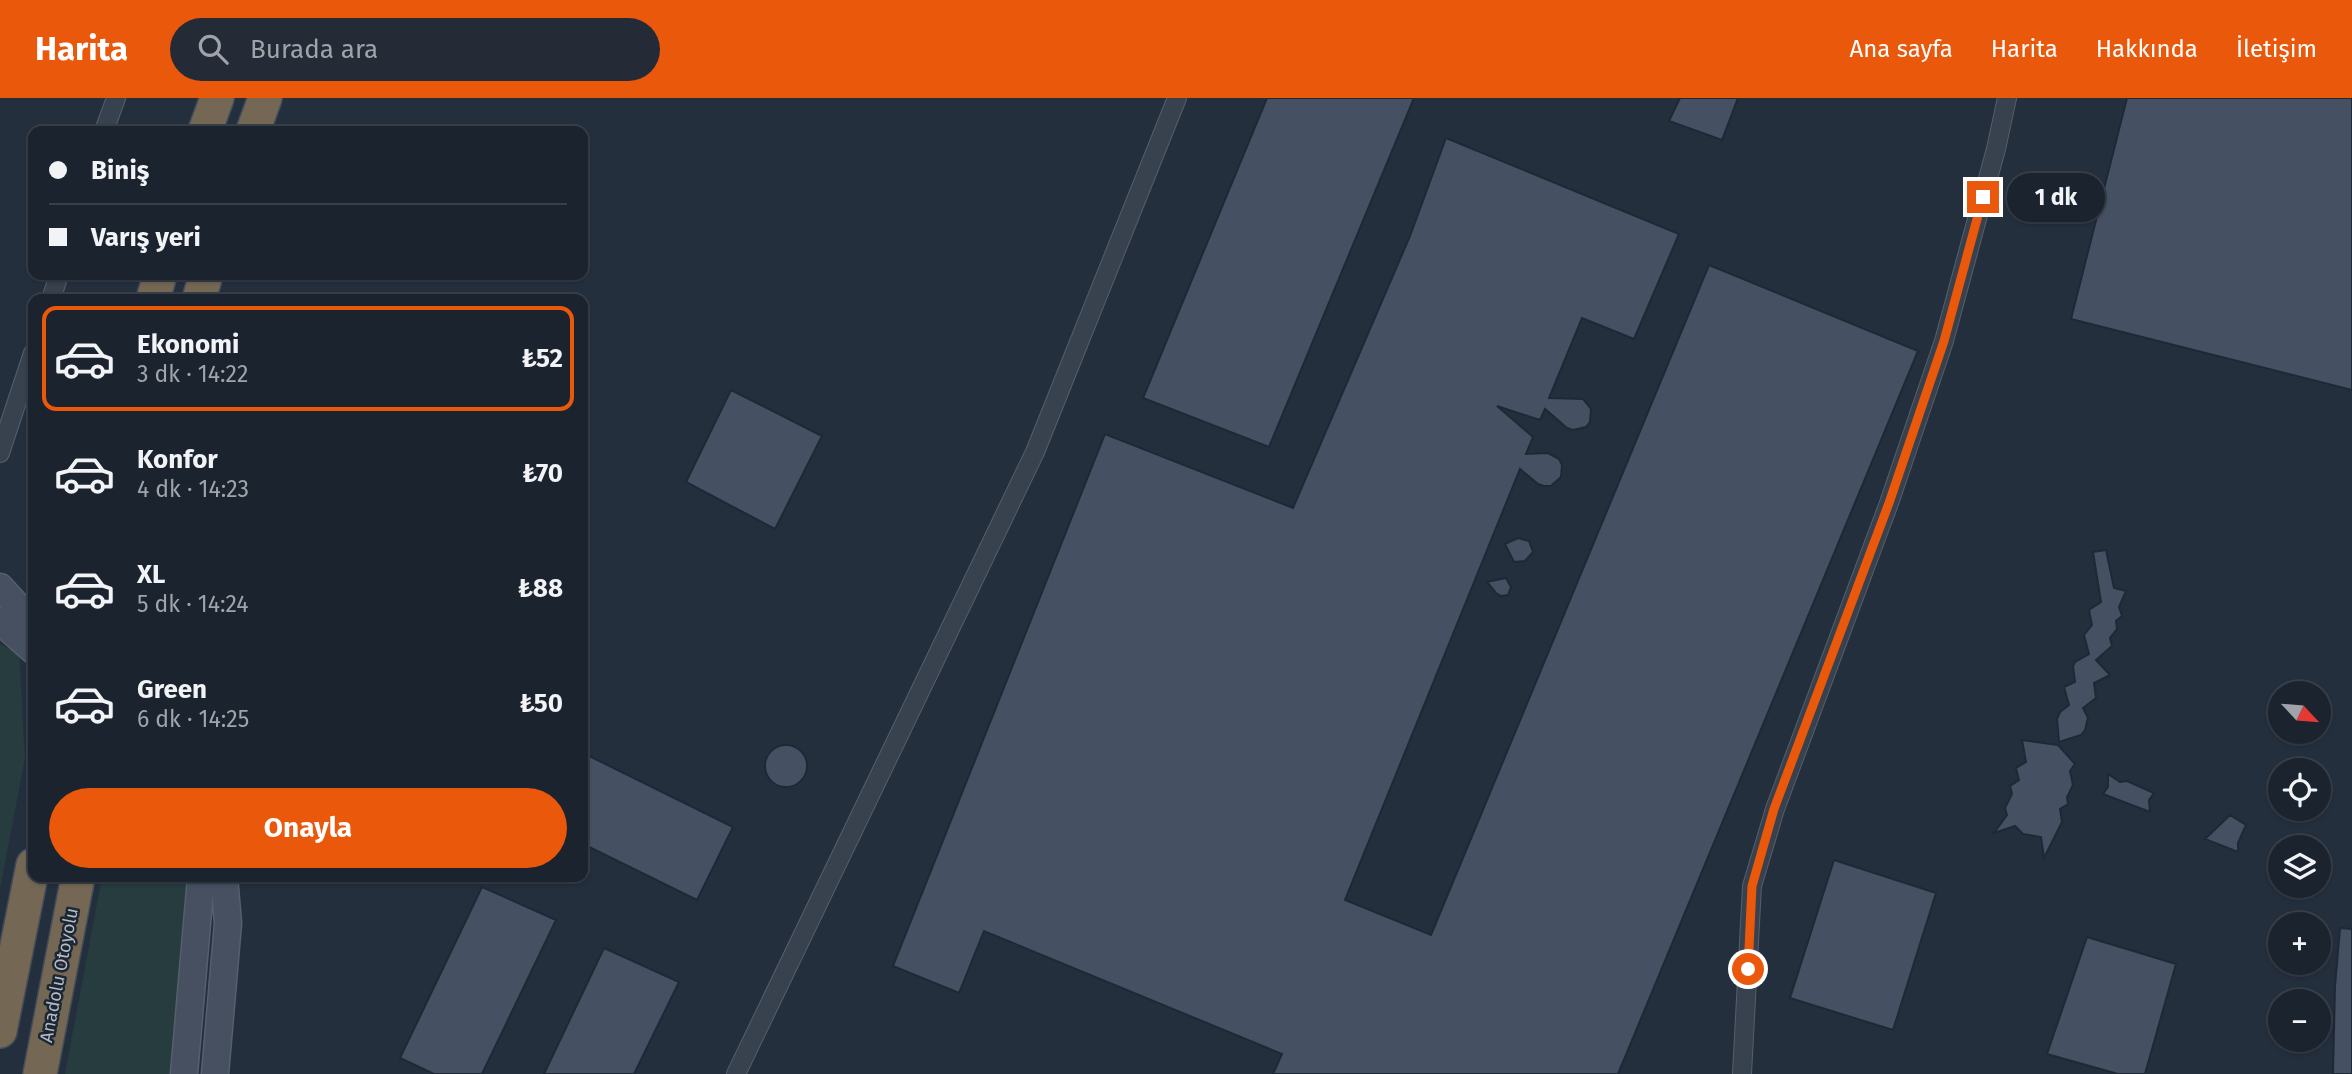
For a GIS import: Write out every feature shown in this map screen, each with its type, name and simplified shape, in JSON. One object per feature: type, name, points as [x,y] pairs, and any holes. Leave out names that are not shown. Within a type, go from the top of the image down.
[{"type":"highway","points":[[207,126],[217,98]]},
{"type":"highway","points":[[255,126],[265,98]]},
{"type":"highway","points":[[0,1031],[30,882]]},
{"type":"highway","name":"Anadolu Otoyolu","points":[[40,1074],[77,882]]},
{"type":"main road","points":[[0,587],[28,618]]},
{"type":"main road","points":[[0,621],[28,646]]},
{"type":"main road","points":[[184,1074],[201,882]]},
{"type":"main road","points":[[215,1074],[228,923],[224,882]]},
{"type":"street","points":[[106,126],[116,98]]},
{"type":"street","points":[[736,1074],[1035,452],[1177,98]]},
{"type":"street","points":[[1742,1074],[1752,886],[1774,809],[1889,503],[1944,341],[1996,149],[2007,98]]},
{"type":"street","points":[[0,453],[28,368]]},
{"type":"green space","points":[[0,644],[19,653],[25,758],[0,889]]},
{"type":"green space","points":[[101,882],[186,882],[171,1074],[65,1074]]},
{"type":"building","points":[[1267,98],[1414,98],[1269,447],[1143,398]]},
{"type":"building","points":[[1680,98],[1738,98],[1722,140],[1669,121]]},
{"type":"building","points":[[2127,98],[2352,98],[2352,390],[2071,319]]},
{"type":"building","points":[[1446,138],[1679,234],[1634,339],[1582,318],[1549,398],[1583,399],[1591,409],[1590,422],[1586,427],[1573,430],[1567,428],[1545,409],[1540,420],[1497,406],[1533,437],[1526,454],[1548,453],[1559,459],[1562,465],[1561,477],[1551,486],[1544,486],[1520,469],[1345,900],[1431,935],[1709,265],[1918,351],[1618,1074],[1273,1074],[1282,1054],[984,931],[959,993],[893,966],[1105,434],[1293,508],[1410,236]]},
{"type":"building","points":[[731,390],[822,436],[775,529],[686,482]]},
{"type":"building","points":[[1518,538],[1529,541],[1533,552],[1525,561],[1514,562],[1505,544]]},
{"type":"building","points":[[2106,550],[2114,588],[2126,591],[2119,607],[2122,616],[2116,621],[2117,629],[2110,638],[2112,646],[2096,660],[2110,675],[2094,683],[2096,698],[2083,708],[2088,718],[2085,730],[2081,735],[2059,742],[2057,719],[2060,712],[2069,705],[2064,687],[2075,682],[2075,662],[2089,654],[2084,635],[2092,625],[2089,610],[2101,602],[2093,552]]},
{"type":"building","points":[[1506,578],[1511,587],[1508,595],[1501,596],[1496,593],[1487,582]]},
{"type":"building","points":[[2022,740],[2058,745],[2075,764],[2070,771],[2073,785],[2067,797],[2068,804],[2060,809],[2062,822],[2044,858],[2041,837],[2023,834],[2015,826],[1994,833],[2007,815],[2005,808],[2012,794],[2010,786],[2019,780],[2016,768],[2026,762]]},
{"type":"building","points":[[786,745],[801,751],[807,766],[801,781],[786,787],[771,781],[765,766],[771,751]]},
{"type":"building","points":[[588,755],[733,827],[697,900],[588,846]]},
{"type":"building","points":[[2108,774],[2120,782],[2127,781],[2154,793],[2149,800],[2150,812],[2103,794],[2108,787]]},
{"type":"building","points":[[2230,815],[2246,825],[2238,843],[2238,852],[2205,839]]},
{"type":"building","points":[[1834,860],[1936,893],[1893,1030],[1790,998]]},
{"type":"building","points":[[482,887],[556,920],[482,1074],[434,1074],[400,1058]]},
{"type":"building","points":[[2340,928],[2352,929],[2352,1074],[2333,1074],[2335,986]]},
{"type":"building","points":[[2087,937],[2176,964],[2145,1074],[2118,1074],[2047,1054]]},
{"type":"building","points":[[604,948],[679,982],[634,1074],[544,1074]]},
{"type":"route","points":[[1748,969],[1752,886],[1774,809],[1889,503],[1944,341],[1983,197]]}]
